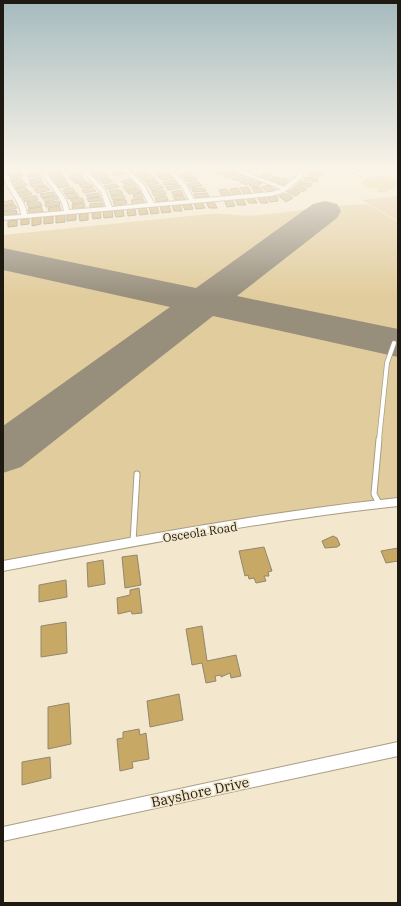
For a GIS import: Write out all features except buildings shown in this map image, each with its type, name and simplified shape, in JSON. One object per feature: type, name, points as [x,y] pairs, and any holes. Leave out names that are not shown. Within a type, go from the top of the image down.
[{"type":"street","points":[[3,218],[74,212]]},
{"type":"street","name":"Osceola Road","points":[[3,566],[133,542],[331,509],[398,502]]},
{"type":"street","name":"Bayshore Drive","points":[[3,834],[398,749]]},
{"type":"lane","points":[[380,505],[374,494],[387,363],[394,343]]},
{"type":"lane","points":[[133,542],[137,474]]},
{"type":"shaded area","points":[[287,212],[381,212],[398,222],[398,499],[3,564],[3,235],[209,214],[272,214]]},
{"type":"shaded area","points":[[383,212],[398,212],[398,221]]},
{"type":"runway","points":[[204,302],[323,212]]},
{"type":"runway","points":[[3,259],[204,302]]},
{"type":"runway","points":[[3,453],[204,302]]},
{"type":"runway","points":[[204,302],[398,343]]}]
